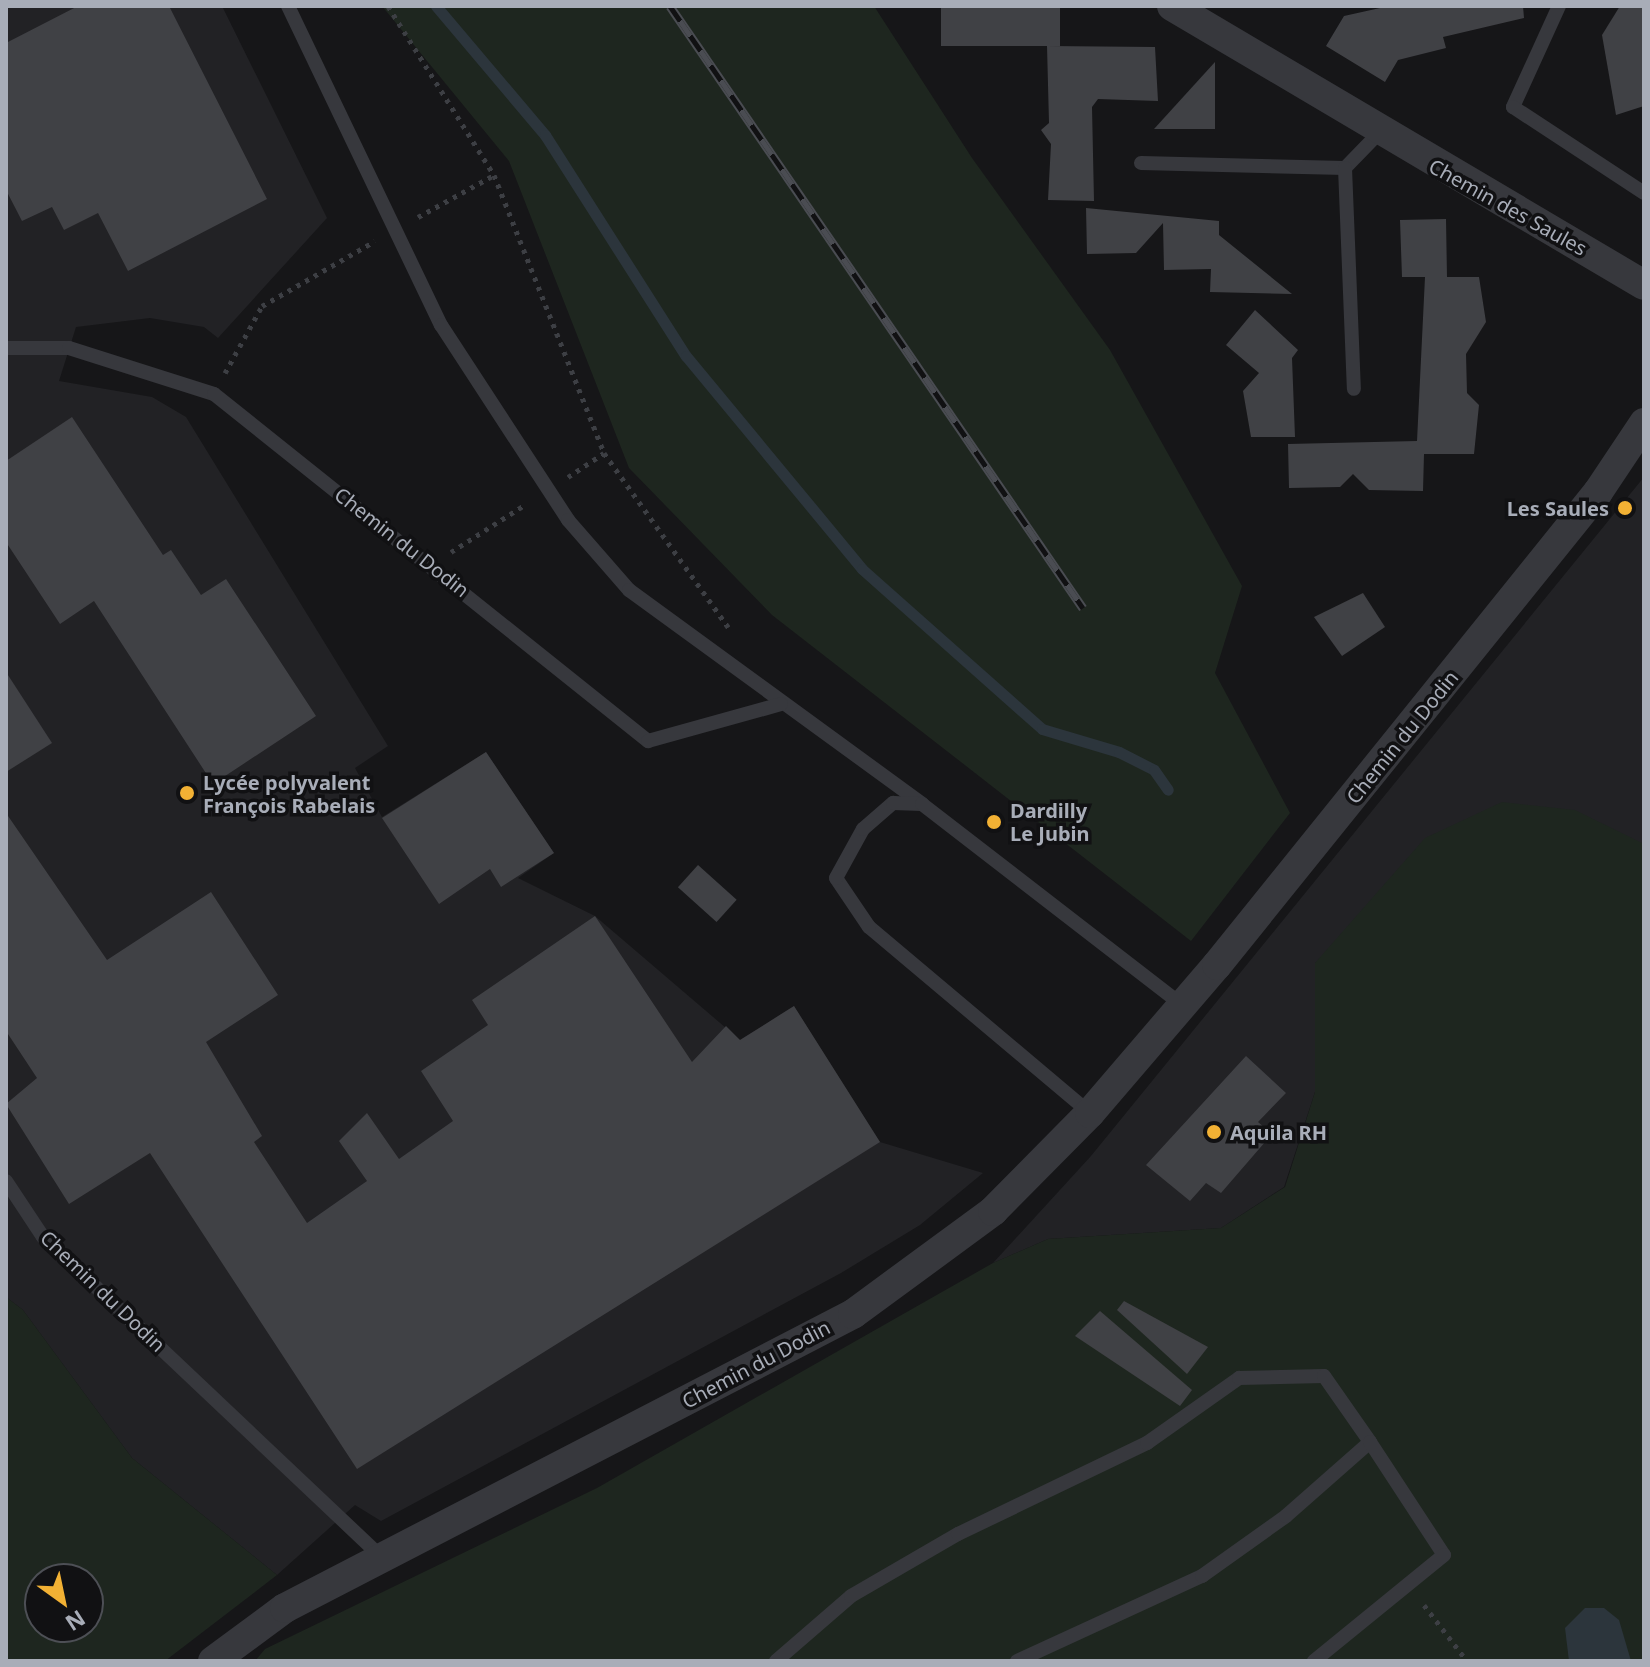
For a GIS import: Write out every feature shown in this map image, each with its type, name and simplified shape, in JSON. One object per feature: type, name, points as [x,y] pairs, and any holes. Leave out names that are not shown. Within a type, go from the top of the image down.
[{"type":"street","name":"Chemin des Saules","points":[[1172,6],[1378,134],[1642,280]]},
{"type":"street","name":"Chemin du Dodin","points":[[213,1661],[285,1608],[853,1314],[993,1211],[1090,1113],[1183,1006],[1618,466],[1644,423]]},
{"type":"street","name":"Chemin du Dodin","points":[[1618,466],[1644,448]]},
{"type":"lane","points":[[288,6],[394,230],[481,393],[547,490],[629,590],[781,704],[922,804],[1183,1006]]},
{"type":"lane","points":[[1559,6],[1513,107],[1644,193]]},
{"type":"lane","points":[[1354,389],[1345,168],[1378,134]]},
{"type":"lane","points":[[1141,163],[1345,168]]},
{"type":"lane","name":"Chemin du Dodin","points":[[6,348],[69,348],[214,394],[432,564],[648,741],[781,704]]},
{"type":"lane","points":[[922,804],[893,803],[844,853],[836,878],[869,927],[1090,1113]]},
{"type":"lane","name":"Chemin du Dodin","points":[[6,1181],[43,1237],[383,1559]]},
{"type":"lane","points":[[776,1661],[851,1596],[958,1534],[1147,1443],[1239,1378],[1324,1376],[1444,1555],[1410,1587],[1314,1661]]},
{"type":"lane","points":[[1017,1661],[1202,1576],[1286,1516],[1370,1442]]},
{"type":"path","points":[[388,6],[494,175],[604,453],[734,634]]},
{"type":"path","points":[[214,394],[262,306],[494,175]]},
{"type":"path","points":[[432,564],[604,453]]},
{"type":"path","points":[[1410,1587],[1467,1661]]},
{"type":"shaded area","name":"Lycée polyvalent François Rabelais","points":[[6,6],[222,6],[327,218],[218,338],[204,327],[150,318],[76,327],[59,381],[152,397],[186,417],[388,746],[355,768],[382,817],[486,752],[554,853],[518,878],[595,916],[740,1040],[794,1006],[880,1142],[983,1173],[920,1225],[841,1273],[381,1521],[355,1505],[277,1575],[132,1458],[23,1310],[6,1297]]},
{"type":"shaded area","points":[[382,6],[874,6],[972,158],[1110,350],[1242,586],[1215,673],[1290,813],[1191,941],[772,615],[629,468],[509,161]]},
{"type":"shaded area","points":[[1644,477],[1644,844],[1315,963],[1315,1092],[1284,1187],[1221,1228],[1048,1239],[993,1263],[1091,1156]]},
{"type":"shaded area","points":[[1502,802],[1575,810],[1644,844],[1644,1661],[255,1661],[265,1649],[597,1488],[993,1263],[1048,1239],[1221,1228],[1285,1187],[1315,1092],[1315,963],[1425,838]]},
{"type":"shaded area","points":[[6,1297],[23,1310],[132,1458],[277,1575],[165,1661],[6,1661]]},
{"type":"shaded area","points":[[1585,1608],[1604,1608],[1619,1620],[1631,1661],[1569,1661],[1565,1628]]},
{"type":"building","points":[[78,6],[169,6],[267,199],[128,271],[98,213],[64,230],[52,207],[22,221],[6,190],[6,43]]},
{"type":"building","points":[[941,6],[1060,6],[1060,46],[941,46]]},
{"type":"building","points":[[1389,6],[1523,6],[1524,18],[1443,37],[1446,48],[1398,60],[1385,82],[1326,46],[1344,16]]},
{"type":"building","points":[[1620,6],[1644,6],[1644,106],[1616,115],[1602,35]]},
{"type":"building","points":[[1047,46],[1155,47],[1158,101],[1098,99],[1092,107],[1094,201],[1048,200],[1051,144],[1041,130],[1049,123]]},
{"type":"building","points":[[1215,62],[1215,129],[1154,129]]},
{"type":"building","points":[[1086,208],[1219,221],[1219,235],[1292,294],[1210,292],[1211,269],[1164,270],[1163,223],[1136,253],[1087,254]]},
{"type":"building","points":[[1446,219],[1447,277],[1479,277],[1486,322],[1466,354],[1467,393],[1479,405],[1474,454],[1424,454],[1423,491],[1369,490],[1353,474],[1340,487],[1289,488],[1288,444],[1417,441],[1425,277],[1402,277],[1400,220]]},
{"type":"building","points":[[1255,310],[1298,350],[1292,358],[1295,437],[1251,437],[1243,391],[1259,373],[1226,345]]},
{"type":"building","points":[[72,417],[163,555],[171,550],[201,595],[226,579],[316,716],[213,784],[94,601],[60,624],[6,542],[6,461]]},
{"type":"building","points":[[1363,593],[1385,627],[1342,656],[1314,617]]},
{"type":"building","points":[[6,672],[52,743],[6,772]]},
{"type":"building","points":[[486,752],[554,853],[501,887],[490,869],[439,904],[382,818]]},
{"type":"building","points":[[6,813],[107,960],[211,892],[278,995],[206,1042],[262,1136],[254,1142],[307,1223],[367,1181],[339,1141],[367,1113],[399,1159],[453,1121],[421,1071],[488,1025],[472,1000],[595,916],[692,1062],[726,1026],[740,1040],[794,1006],[880,1142],[357,1469],[150,1153],[69,1204],[6,1104],[37,1078],[6,1031]]},
{"type":"building","points":[[698,865],[737,900],[717,922],[678,887]]},
{"type":"building","points":[[1246,1056],[1286,1093],[1258,1122],[1272,1134],[1221,1193],[1206,1183],[1190,1201],[1146,1165]]},
{"type":"building","points":[[1124,1301],[1208,1347],[1187,1374],[1117,1310]]},
{"type":"building","points":[[1100,1311],[1192,1390],[1180,1406],[1075,1336]]},
{"type":"waterway","points":[[436,6],[545,135],[686,356],[862,569],[1042,729],[1119,752],[1154,770],[1168,790]]},
{"type":"railway","points":[[670,6],[1083,608]]},
{"type":"place","name":"Les Saules","points":[[1625,508]]},
{"type":"place","name":"Lycée polyvalent François Rabelais","points":[[187,793]]},
{"type":"place","name":"Dardilly Le Jubin","points":[[994,822]]},
{"type":"place","name":"Aquila RH","points":[[1214,1132]]}]
